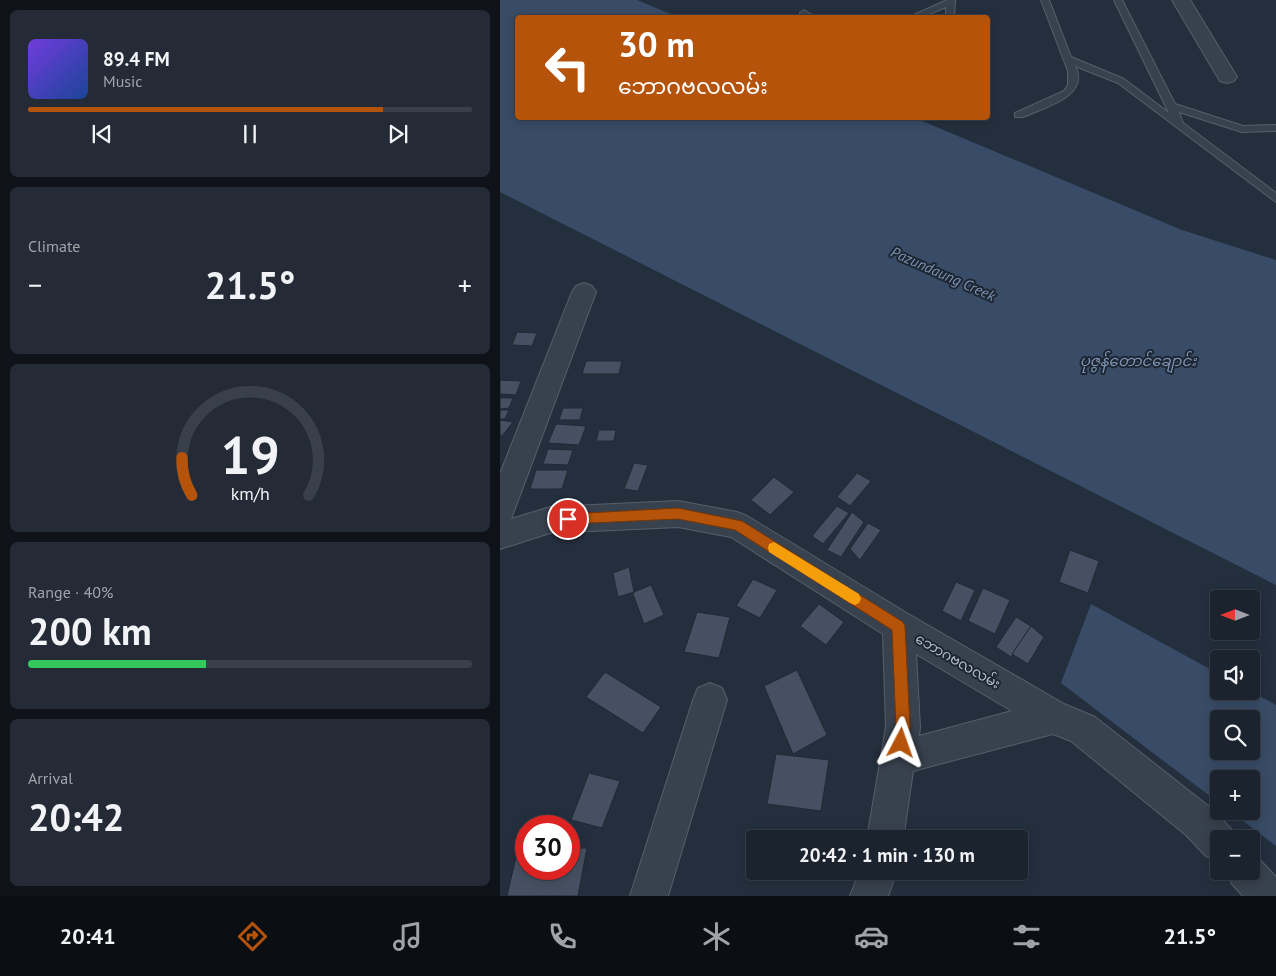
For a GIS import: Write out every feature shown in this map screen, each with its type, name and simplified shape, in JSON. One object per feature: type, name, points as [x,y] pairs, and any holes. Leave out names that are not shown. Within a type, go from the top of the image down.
[{"type":"street","points":[[1180,0],[1227,77]]},
{"type":"street","points":[[500,511],[584,292]]},
{"type":"street","name":"ဘောဂဗလလမ်း","points":[[500,536],[550,520],[628,516],[678,514],[737,525],[899,626],[1053,717],[1083,729],[1199,822],[1210,834]]},
{"type":"street","points":[[887,830],[903,727],[899,626]]},
{"type":"street","points":[[649,896],[710,700]]},
{"type":"street","points":[[899,758],[1053,717]]},
{"type":"street","points":[[869,896],[875,880]]},
{"type":"street","points":[[1253,880],[1268,896]]},
{"type":"lane","points":[[1019,116],[1067,93],[1073,85],[1073,71],[1066,59],[1045,0]]},
{"type":"lane","points":[[1118,0],[1180,125]]},
{"type":"lane","points":[[918,15],[951,1],[951,15]]},
{"type":"lane","points":[[1066,59],[1122,81],[1276,198]]},
{"type":"lane","points":[[1171,106],[1242,129],[1276,128]]},
{"type":"water","name":"ပုဇွန်တောင်ချောင်း","points":[[500,0],[637,0],[673,15],[515,15],[515,120],[920,120],[1182,230],[1276,260],[1276,585],[500,192]]},
{"type":"water","points":[[1091,604],[1210,669],[1210,700],[1260,700],[1260,696],[1276,705],[1276,846],[1260,834],[1260,830],[1255,830],[1242,820],[1260,820],[1260,770],[1210,770],[1210,796],[1061,683]]},
{"type":"building","points":[[517,332],[537,333],[532,346],[512,345]]},
{"type":"building","points":[[586,361],[622,361],[619,374],[582,374]]},
{"type":"building","points":[[500,380],[521,381],[516,395],[500,394]]},
{"type":"building","points":[[500,398],[513,398],[509,408],[500,409]]},
{"type":"building","points":[[563,408],[583,408],[580,420],[559,420]]},
{"type":"building","points":[[500,410],[509,410],[505,419],[500,419]]},
{"type":"building","points":[[500,420],[513,422],[502,436],[500,435]]},
{"type":"building","points":[[556,424],[586,426],[579,445],[548,443]]},
{"type":"building","points":[[599,430],[616,430],[614,441],[596,441]]},
{"type":"building","points":[[548,449],[573,450],[568,465],[543,464]]},
{"type":"building","points":[[634,463],[648,465],[638,491],[624,489]]},
{"type":"building","points":[[536,470],[568,470],[562,489],[530,489]]},
{"type":"building","points":[[857,473],[871,481],[850,506],[837,497]]},
{"type":"building","points":[[774,477],[794,492],[770,515],[751,500]]},
{"type":"building","points":[[837,506],[849,513],[823,544],[812,536]]},
{"type":"building","points":[[852,512],[864,522],[841,557],[827,550]]},
{"type":"building","points":[[868,523],[881,530],[860,560],[850,549]]},
{"type":"building","points":[[1070,550],[1099,561],[1088,593],[1059,582]]},
{"type":"building","points":[[629,567],[634,592],[618,597],[613,573]]},
{"type":"building","points":[[753,579],[777,590],[760,618],[736,606]]},
{"type":"building","points":[[956,582],[975,590],[961,621],[942,611]]},
{"type":"building","points":[[651,585],[664,615],[644,624],[633,594]]},
{"type":"building","points":[[983,588],[1010,600],[995,634],[968,621]]},
{"type":"building","points":[[819,604],[844,622],[826,645],[800,626]]},
{"type":"building","points":[[697,612],[730,617],[719,658],[684,652]]},
{"type":"building","points":[[1016,617],[1031,626],[1011,657],[996,647]]},
{"type":"building","points":[[1031,626],[1044,637],[1028,664],[1012,654]]},
{"type":"building","points":[[797,670],[827,735],[793,754],[764,686]]},
{"type":"building","points":[[605,672],[661,707],[643,733],[586,697]]},
{"type":"building","points":[[776,754],[829,760],[821,811],[767,804]]},
{"type":"building","points":[[589,773],[620,781],[602,828],[580,822],[580,815],[573,815]]},
{"type":"building","points":[[580,848],[587,848],[578,896],[507,896],[515,861],[515,880],[580,880]]},
{"type":"slow traffic","points":[[774,548],[855,599]]},
{"type":"route","points":[[568,519],[678,514],[737,525],[899,626],[903,727],[901,743]]},
{"type":"water label","name":"Pazundaung Creek","points":[[943,274]]}]
